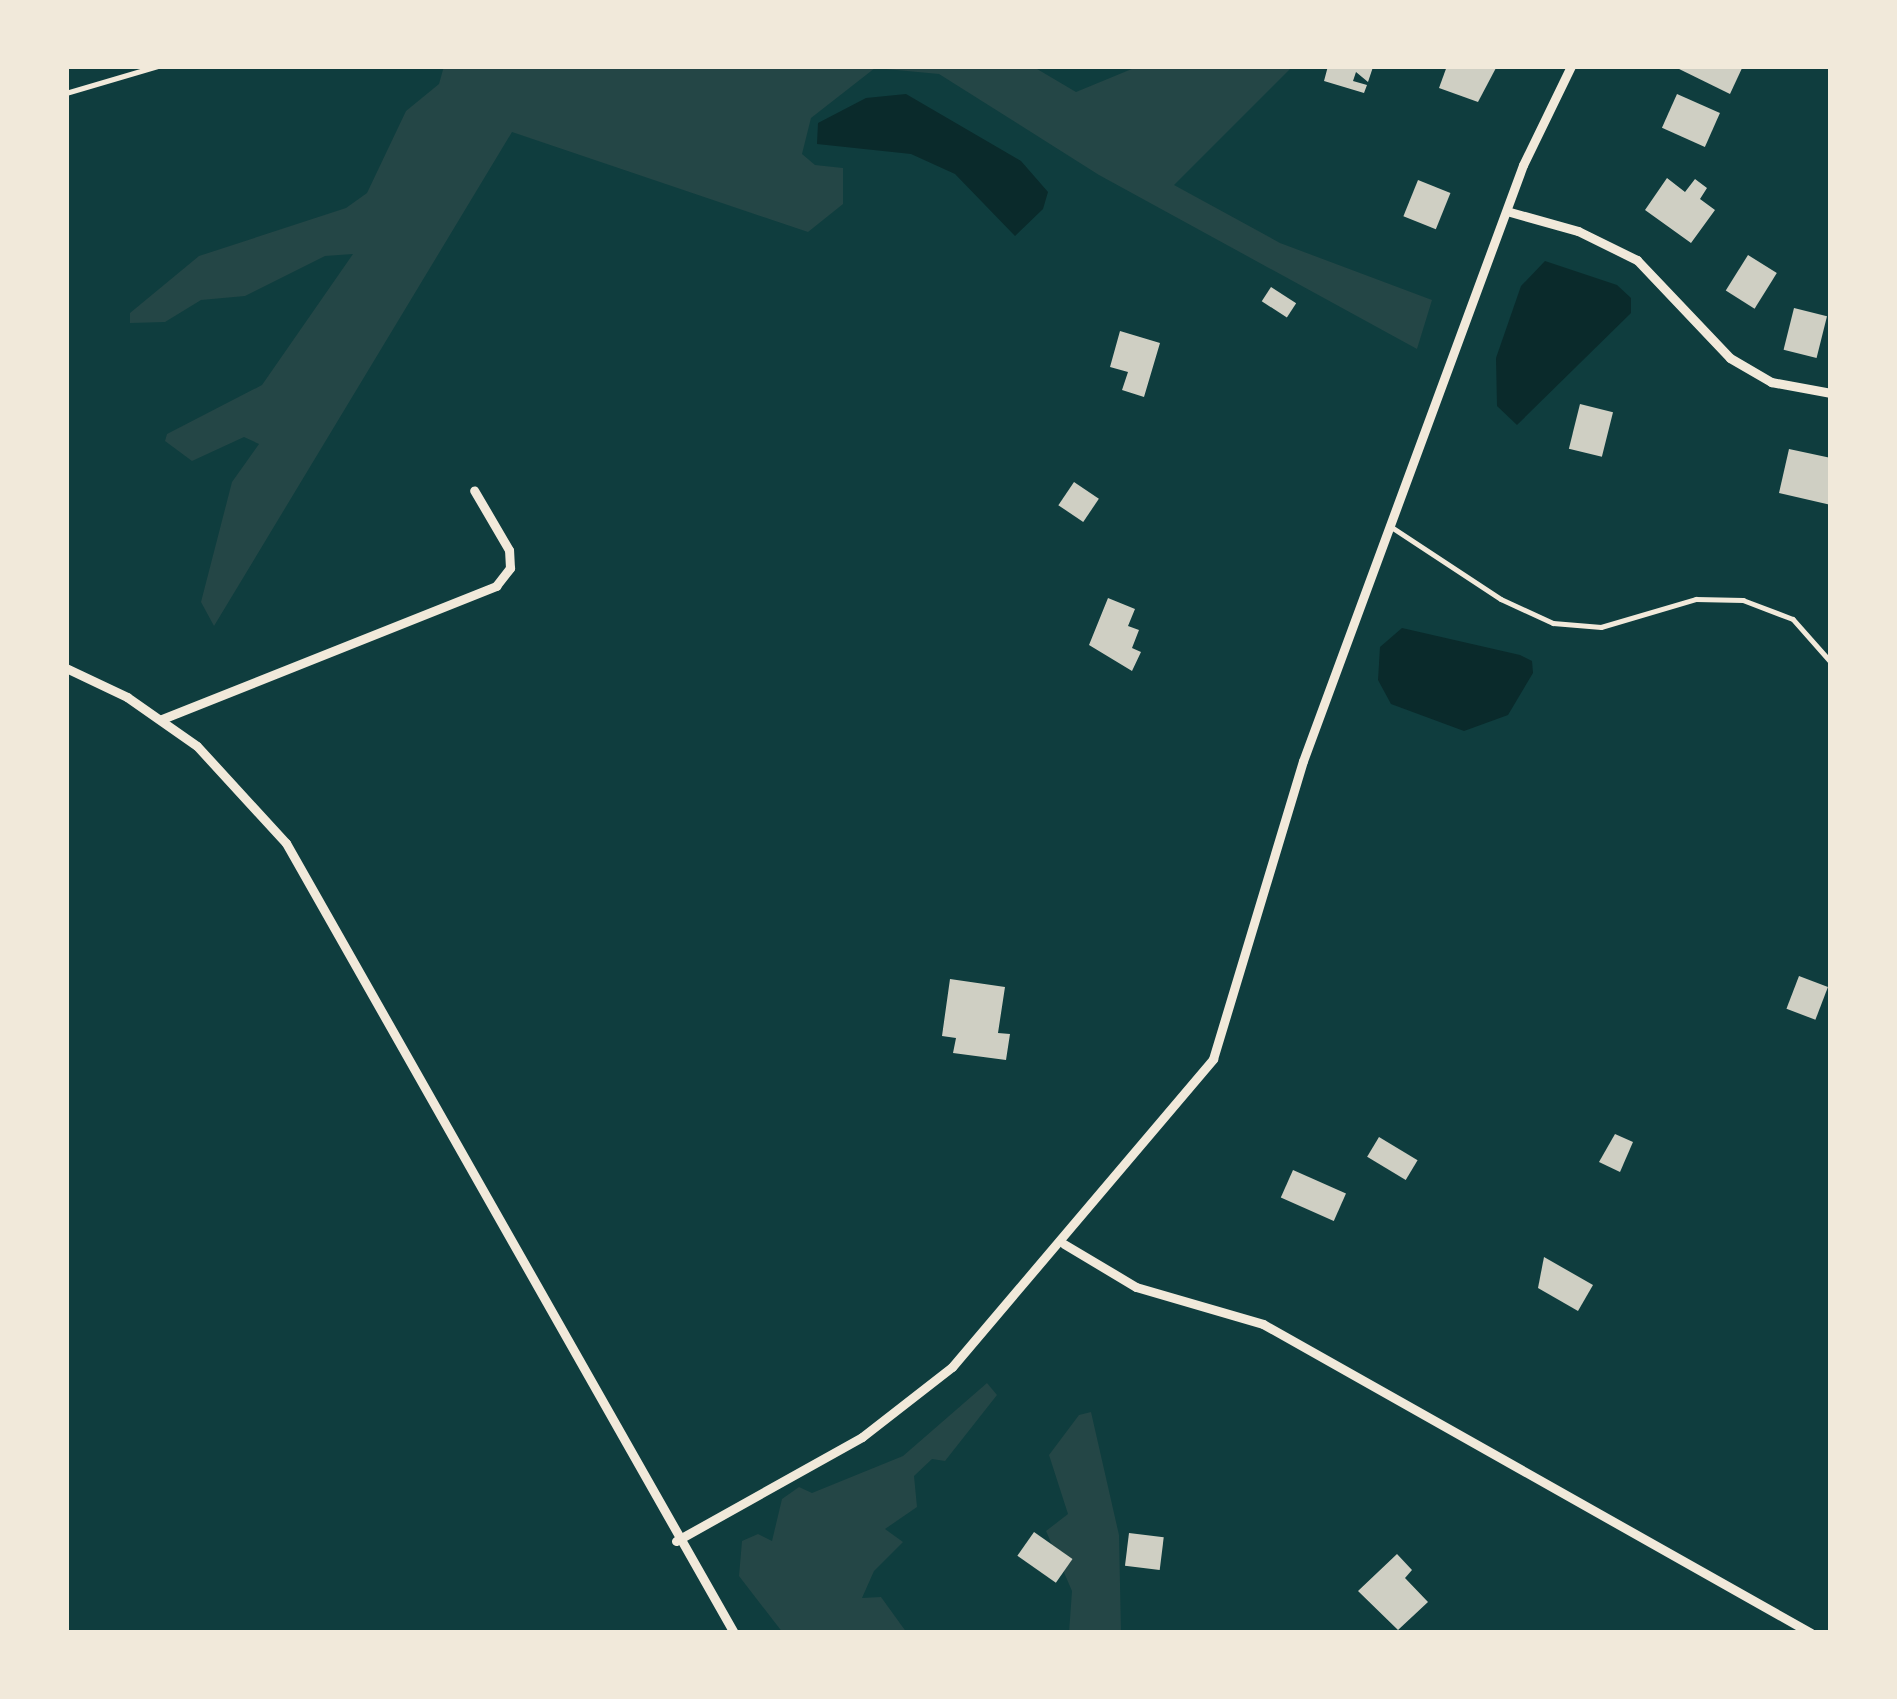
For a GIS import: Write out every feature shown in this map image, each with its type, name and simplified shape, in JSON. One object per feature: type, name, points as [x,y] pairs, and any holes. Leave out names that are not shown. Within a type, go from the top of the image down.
[{"type":"street","points":[[676,1541],[908,1404],[1001,1318],[1213,1059],[1303,761],[1510,212],[1571,66]]},
{"type":"street","points":[[1510,212],[1637,260],[1730,358],[1771,382],[1831,393]]},
{"type":"street","points":[[162,719],[496,586],[510,568],[509,550],[474,490]]},
{"type":"street","points":[[66,668],[162,719],[232,778],[286,843],[676,1541],[734,1633]]},
{"type":"street","points":[[1064,1244],[1136,1287],[1263,1324],[1810,1633]]},
{"type":"lane","points":[[66,93],[158,66]]},
{"type":"lane","points":[[1393,528],[1501,599],[1553,623],[1600,627],[1696,599],[1743,599],[1793,620],[1831,662]]},
{"type":"shaded area","points":[[444,66],[1032,66],[1076,92],[1139,66],[1293,66],[1174,185],[1280,243],[1432,300],[1417,349],[1099,175],[939,74],[875,68],[811,118],[802,154],[815,165],[843,168],[843,204],[808,232],[512,132],[214,626],[201,602],[232,482],[259,444],[244,437],[192,461],[165,441],[167,434],[262,385],[353,254],[325,256],[245,296],[201,300],[165,322],[130,323],[130,313],[199,256],[346,208],[367,193],[406,111],[439,84]]},
{"type":"shaded area","points":[[906,94],[1021,161],[1048,192],[1043,209],[1015,236],[955,174],[911,154],[817,144],[818,123],[866,98]]},
{"type":"shaded area","points":[[1545,261],[1617,285],[1631,298],[1631,313],[1517,425],[1497,406],[1496,358],[1521,286]]},
{"type":"shaded area","points":[[1402,628],[1520,655],[1532,661],[1533,673],[1508,715],[1464,731],[1391,704],[1378,680],[1380,647]]},
{"type":"shaded area","points":[[987,1383],[997,1395],[945,1461],[932,1459],[914,1476],[917,1507],[885,1529],[903,1542],[874,1571],[862,1598],[881,1597],[907,1633],[783,1633],[739,1576],[742,1541],[758,1534],[772,1541],[782,1499],[799,1487],[812,1493],[903,1456]]},
{"type":"shaded area","points":[[1091,1412],[1119,1535],[1121,1633],[1069,1633],[1072,1591],[1046,1531],[1068,1514],[1049,1455],[1079,1415]]},
{"type":"building","points":[[1328,66],[1373,67],[1368,82],[1356,72],[1353,81],[1367,85],[1364,93],[1324,81]]},
{"type":"building","points":[[1447,66],[1497,66],[1478,102],[1439,88]]},
{"type":"building","points":[[1673,66],[1743,66],[1730,94]]},
{"type":"building","points":[[1677,94],[1720,113],[1705,147],[1662,128]]},
{"type":"building","points":[[1667,178],[1685,192],[1695,179],[1707,188],[1700,199],[1715,210],[1691,243],[1645,210]]},
{"type":"building","points":[[1418,180],[1450,193],[1436,229],[1403,216]]},
{"type":"building","points":[[1748,255],[1777,273],[1755,309],[1726,291]]},
{"type":"building","points":[[1271,287],[1296,303],[1287,318],[1262,301]]},
{"type":"building","points":[[1794,308],[1827,316],[1817,358],[1784,350]]},
{"type":"building","points":[[1120,331],[1160,343],[1144,397],[1122,390],[1128,372],[1110,367]]},
{"type":"building","points":[[1580,404],[1613,412],[1602,457],[1569,449]]},
{"type":"building","points":[[1789,449],[1831,458],[1831,505],[1779,493]]},
{"type":"building","points":[[1074,482],[1099,499],[1083,522],[1058,505]]},
{"type":"building","points":[[1108,598],[1135,609],[1128,626],[1139,630],[1132,648],[1141,652],[1132,671],[1089,645]]},
{"type":"building","points":[[1799,976],[1828,987],[1815,1020],[1786,1009]]},
{"type":"building","points":[[950,979],[1005,987],[998,1033],[1010,1034],[1006,1060],[953,1053],[956,1038],[942,1036]]},
{"type":"building","points":[[1615,1134],[1633,1142],[1620,1172],[1599,1162]]},
{"type":"building","points":[[1379,1137],[1418,1160],[1406,1180],[1367,1157]]},
{"type":"building","points":[[1293,1170],[1346,1194],[1334,1221],[1281,1197]]},
{"type":"building","points":[[1544,1257],[1593,1285],[1578,1311],[1538,1288]]},
{"type":"building","points":[[1034,1532],[1073,1559],[1056,1583],[1017,1556]]},
{"type":"building","points":[[1129,1533],[1164,1537],[1160,1570],[1125,1566]]},
{"type":"building","points":[[1397,1554],[1412,1570],[1405,1578],[1428,1602],[1398,1630],[1358,1591]]}]
